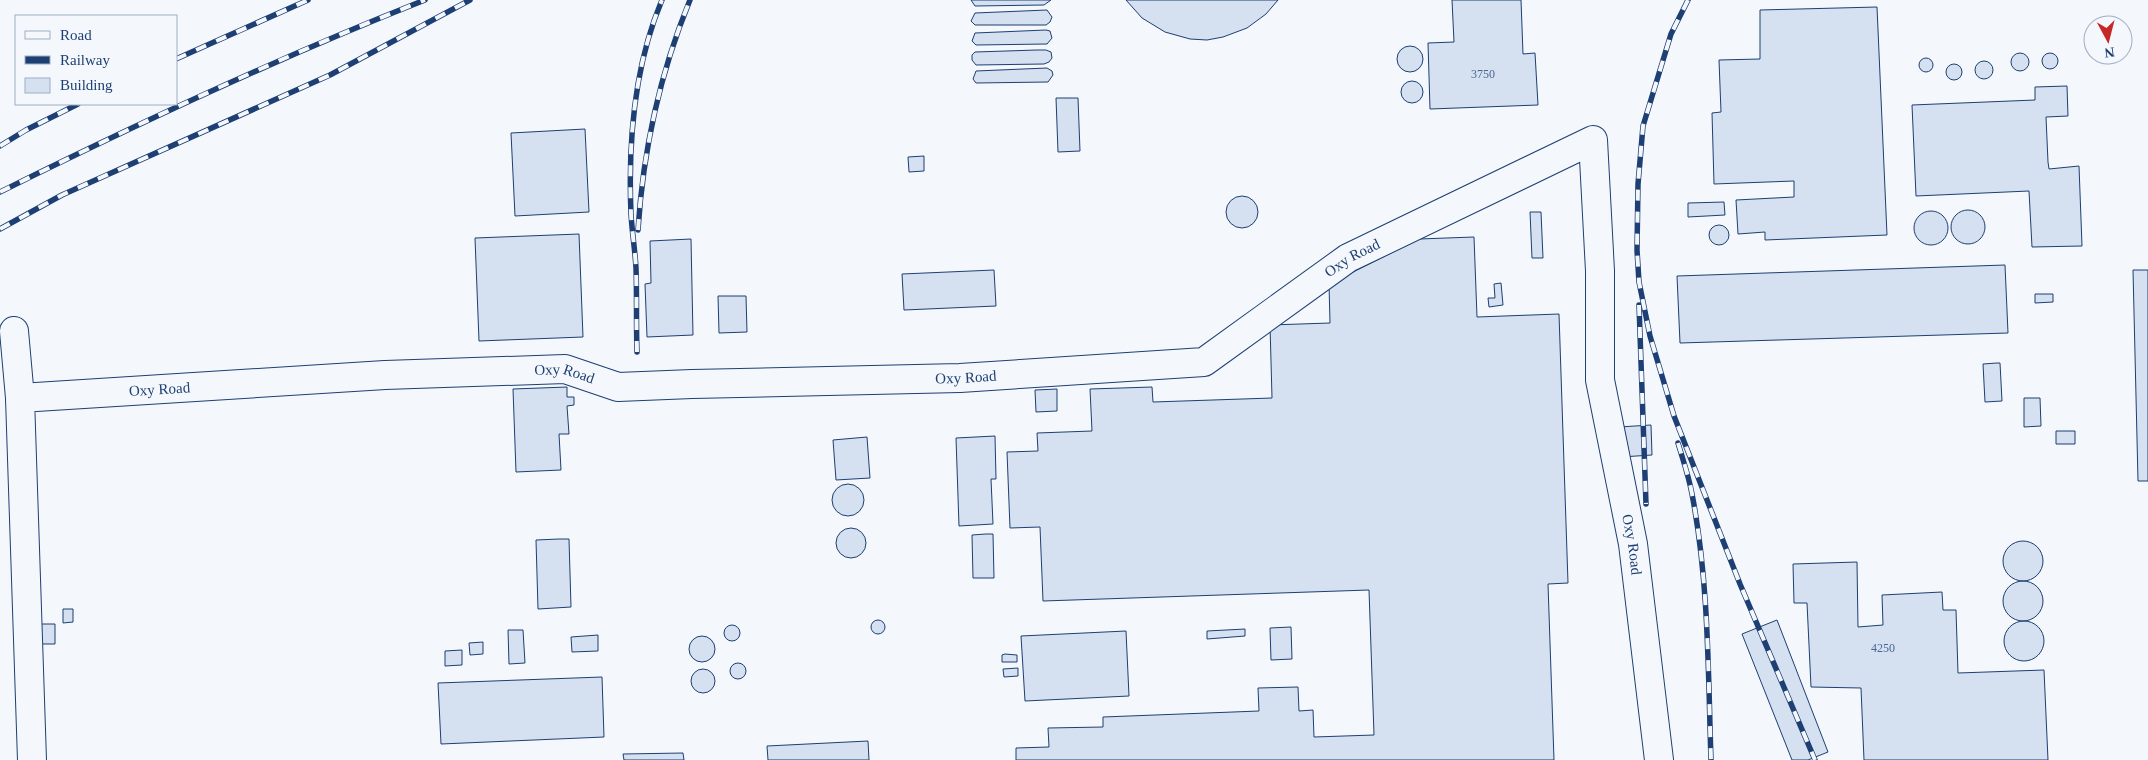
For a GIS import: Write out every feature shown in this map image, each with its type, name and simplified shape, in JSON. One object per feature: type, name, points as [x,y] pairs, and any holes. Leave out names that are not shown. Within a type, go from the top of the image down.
[{"type":"street","name":"Oxy Road","points":[[20,398],[385,375],[565,370],[618,387],[960,378],[1204,362],[1348,258],[1593,140],[1600,271],[1600,380],[1633,544],[1659,760]]},
{"type":"street","points":[[14,331],[20,398],[32,760]]},
{"type":"building","points":[[971,0],[1051,0],[1044,5],[975,6]]},
{"type":"building","points":[[1126,0],[1278,0],[1266,14],[1247,28],[1223,37],[1207,40],[1190,39],[1165,32],[1142,18]]},
{"type":"building","points":[[1452,0],[1521,0],[1523,54],[1535,53],[1538,105],[1430,109],[1428,43],[1454,42]]},
{"type":"building","points":[[1877,7],[1887,235],[1765,240],[1765,232],[1738,234],[1736,200],[1794,197],[1794,181],[1714,184],[1712,113],[1721,112],[1719,60],[1760,59],[1760,10]]},
{"type":"building","points":[[1047,10],[1052,17],[1046,25],[975,25],[971,21],[975,13]]},
{"type":"building","points":[[1050,31],[1052,38],[1047,44],[976,45],[972,41],[975,33]]},
{"type":"building","points":[[1410,46],[1419,50],[1423,59],[1419,68],[1410,72],[1401,68],[1397,59],[1401,50]]},
{"type":"building","points":[[1046,50],[1051,52],[1052,58],[1044,64],[976,65],[972,60],[972,55],[975,52]]},
{"type":"building","points":[[2020,53],[2026,56],[2029,62],[2026,68],[2020,71],[2014,68],[2011,62],[2014,56]]},
{"type":"building","points":[[2050,53],[2056,55],[2058,61],[2056,67],[2050,69],[2044,67],[2042,61],[2044,55]]},
{"type":"building","points":[[1923,58],[1929,58],[1933,65],[1929,72],[1923,72],[1919,68],[1919,62]]},
{"type":"building","points":[[1984,61],[1990,64],[1993,70],[1990,76],[1984,79],[1978,76],[1975,70],[1978,64]]},
{"type":"building","points":[[1951,64],[1957,64],[1962,69],[1960,78],[1951,80],[1946,75],[1946,69]]},
{"type":"building","points":[[1047,68],[1052,71],[1053,75],[1048,82],[976,83],[973,79],[976,71]]},
{"type":"building","points":[[1408,81],[1416,81],[1423,88],[1423,96],[1416,103],[1408,103],[1401,96],[1401,88]]},
{"type":"building","points":[[2067,86],[2068,116],[2046,117],[2048,162],[2049,169],[2079,166],[2082,246],[2032,247],[2029,191],[1916,196],[1912,105],[2035,100],[2035,87]]},
{"type":"building","points":[[1056,98],[1078,98],[1080,151],[1058,152]]},
{"type":"building","points":[[585,129],[589,212],[515,216],[511,133]]},
{"type":"building","points":[[924,156],[924,171],[909,172],[908,157]]},
{"type":"building","points":[[1242,196],[1254,200],[1258,212],[1254,224],[1242,228],[1230,224],[1226,212],[1230,200]]},
{"type":"building","points":[[1724,202],[1725,215],[1688,217],[1688,203]]},
{"type":"building","points":[[1968,210],[1975,211],[1980,215],[1984,220],[1984,234],[1980,239],[1975,243],[1968,244],[1961,243],[1956,239],[1952,234],[1951,227],[1952,220],[1956,215],[1961,211]]},
{"type":"building","points":[[1931,211],[1943,216],[1948,228],[1943,240],[1931,245],[1919,240],[1914,228],[1919,216]]},
{"type":"building","points":[[1530,212],[1541,212],[1543,258],[1532,258]]},
{"type":"building","points":[[1719,225],[1726,228],[1729,235],[1726,242],[1719,245],[1712,242],[1709,235],[1712,228]]},
{"type":"building","points":[[579,234],[583,337],[479,341],[475,238]]},
{"type":"building","points":[[1474,237],[1477,317],[1559,314],[1568,583],[1548,584],[1554,760],[1016,760],[1016,748],[1049,747],[1048,728],[1103,727],[1103,717],[1259,711],[1258,688],[1298,687],[1299,711],[1313,710],[1314,737],[1374,735],[1369,590],[1043,601],[1040,527],[1010,528],[1007,452],[1038,451],[1037,433],[1092,431],[1090,389],[1152,387],[1153,402],[1272,398],[1270,325],[1330,323],[1329,284],[1419,239]]},
{"type":"building","points":[[691,239],[693,335],[647,337],[645,284],[651,283],[650,241]]},
{"type":"building","points":[[2005,265],[2008,333],[1680,343],[1677,276]]},
{"type":"building","points":[[994,270],[996,306],[904,310],[902,274]]},
{"type":"building","points":[[2133,270],[2148,270],[2148,481],[2138,481]]},
{"type":"building","points":[[1501,283],[1503,305],[1489,307],[1488,298],[1495,298],[1494,284]]},
{"type":"building","points":[[2035,294],[2053,294],[2053,302],[2035,303]]},
{"type":"building","points":[[718,296],[746,296],[747,332],[719,333]]},
{"type":"building","points":[[2000,363],[2002,401],[1985,402],[1983,364]]},
{"type":"building","points":[[567,387],[567,397],[574,397],[574,405],[567,406],[569,434],[559,434],[561,470],[516,472],[513,389]]},
{"type":"building","points":[[1057,389],[1057,411],[1036,412],[1035,390]]},
{"type":"building","points":[[2024,398],[2040,398],[2041,426],[2024,427]]},
{"type":"building","points":[[1651,425],[1652,455],[1621,457],[1619,427]]},
{"type":"building","points":[[2056,431],[2075,431],[2075,444],[2056,444]]},
{"type":"building","points":[[995,436],[996,479],[991,479],[993,524],[959,526],[956,438]]},
{"type":"building","points":[[867,437],[870,478],[836,480],[833,440]]},
{"type":"building","points":[[848,484],[859,489],[864,500],[859,511],[848,516],[837,511],[832,500],[837,489]]},
{"type":"building","points":[[851,528],[857,529],[865,537],[865,549],[857,557],[851,558],[845,557],[837,549],[836,543],[837,537],[845,529]]},
{"type":"building","points":[[993,534],[994,578],[973,578],[972,535]]},
{"type":"building","points":[[569,539],[571,607],[538,609],[536,540]]},
{"type":"building","points":[[2023,541],[2034,544],[2040,550],[2043,561],[2040,572],[2034,578],[2023,581],[2012,578],[2006,572],[2003,561],[2006,550],[2012,544]]},
{"type":"building","points":[[1857,562],[1858,627],[1883,625],[1882,595],[1942,592],[1943,610],[1956,610],[1958,673],[2044,670],[2048,760],[1864,760],[1861,688],[1811,687],[1807,603],[1794,603],[1793,564]]},
{"type":"building","points":[[2023,581],[2037,587],[2043,601],[2037,615],[2023,621],[2009,615],[2003,601],[2009,587]]},
{"type":"building","points":[[63,609],[73,609],[73,622],[63,623]]},
{"type":"building","points":[[875,620],[881,620],[885,627],[881,634],[875,634],[871,630],[871,624]]},
{"type":"building","points":[[1777,620],[1828,752],[1808,760],[1792,760],[1742,634]]},
{"type":"building","points":[[2024,621],[2035,624],[2041,630],[2044,641],[2041,652],[2035,658],[2024,661],[2013,658],[2007,652],[2004,641],[2007,630],[2013,624]]},
{"type":"building","points":[[39,624],[55,624],[55,644],[37,644]]},
{"type":"building","points":[[732,625],[738,627],[740,633],[738,639],[732,641],[726,639],[724,633],[726,627]]},
{"type":"building","points":[[1291,627],[1292,659],[1271,660],[1270,628]]},
{"type":"building","points":[[1245,629],[1245,636],[1207,639],[1207,631]]},
{"type":"building","points":[[508,630],[523,630],[525,663],[509,664]]},
{"type":"building","points":[[1126,631],[1129,696],[1025,701],[1021,636]]},
{"type":"building","points":[[598,635],[598,651],[572,652],[571,637]]},
{"type":"building","points":[[702,636],[711,640],[715,649],[711,658],[702,662],[693,658],[689,649],[693,640]]},
{"type":"building","points":[[483,642],[483,654],[470,655],[469,643]]},
{"type":"building","points":[[462,650],[462,665],[445,666],[445,651]]},
{"type":"building","points":[[1002,655],[1017,655],[1017,662],[1002,662]]},
{"type":"building","points":[[735,663],[741,663],[746,668],[744,677],[735,679],[730,674],[730,668]]},
{"type":"building","points":[[1018,668],[1018,676],[1004,677],[1003,669]]},
{"type":"building","points":[[698,669],[708,669],[715,676],[715,686],[708,693],[698,693],[691,686],[691,676]]},
{"type":"building","points":[[602,677],[604,737],[441,744],[438,683]]},
{"type":"building","points":[[868,741],[869,760],[768,760],[767,746]]},
{"type":"building","points":[[683,753],[684,760],[624,760],[623,754]]},
{"type":"railway","points":[[178,58],[308,0]]},
{"type":"railway","points":[[0,192],[210,92],[317,44],[425,0]]},
{"type":"railway","points":[[0,229],[62,195],[330,75],[470,0]]},
{"type":"railway","points":[[637,352],[636,268],[631,221],[630,187],[632,132],[639,78],[645,51],[662,0]]},
{"type":"railway","points":[[638,230],[644,171],[655,113],[670,56],[690,0]]},
{"type":"railway","points":[[1688,0],[1671,34],[1643,126],[1638,184],[1637,250],[1639,282],[1650,336],[1674,416],[1740,584],[1815,760]]},
{"type":"railway","points":[[0,146],[26,130],[76,105]]},
{"type":"railway","points":[[1639,305],[1646,504]]},
{"type":"railway","points":[[1678,443],[1691,488],[1702,560],[1707,627],[1711,760]]}]
